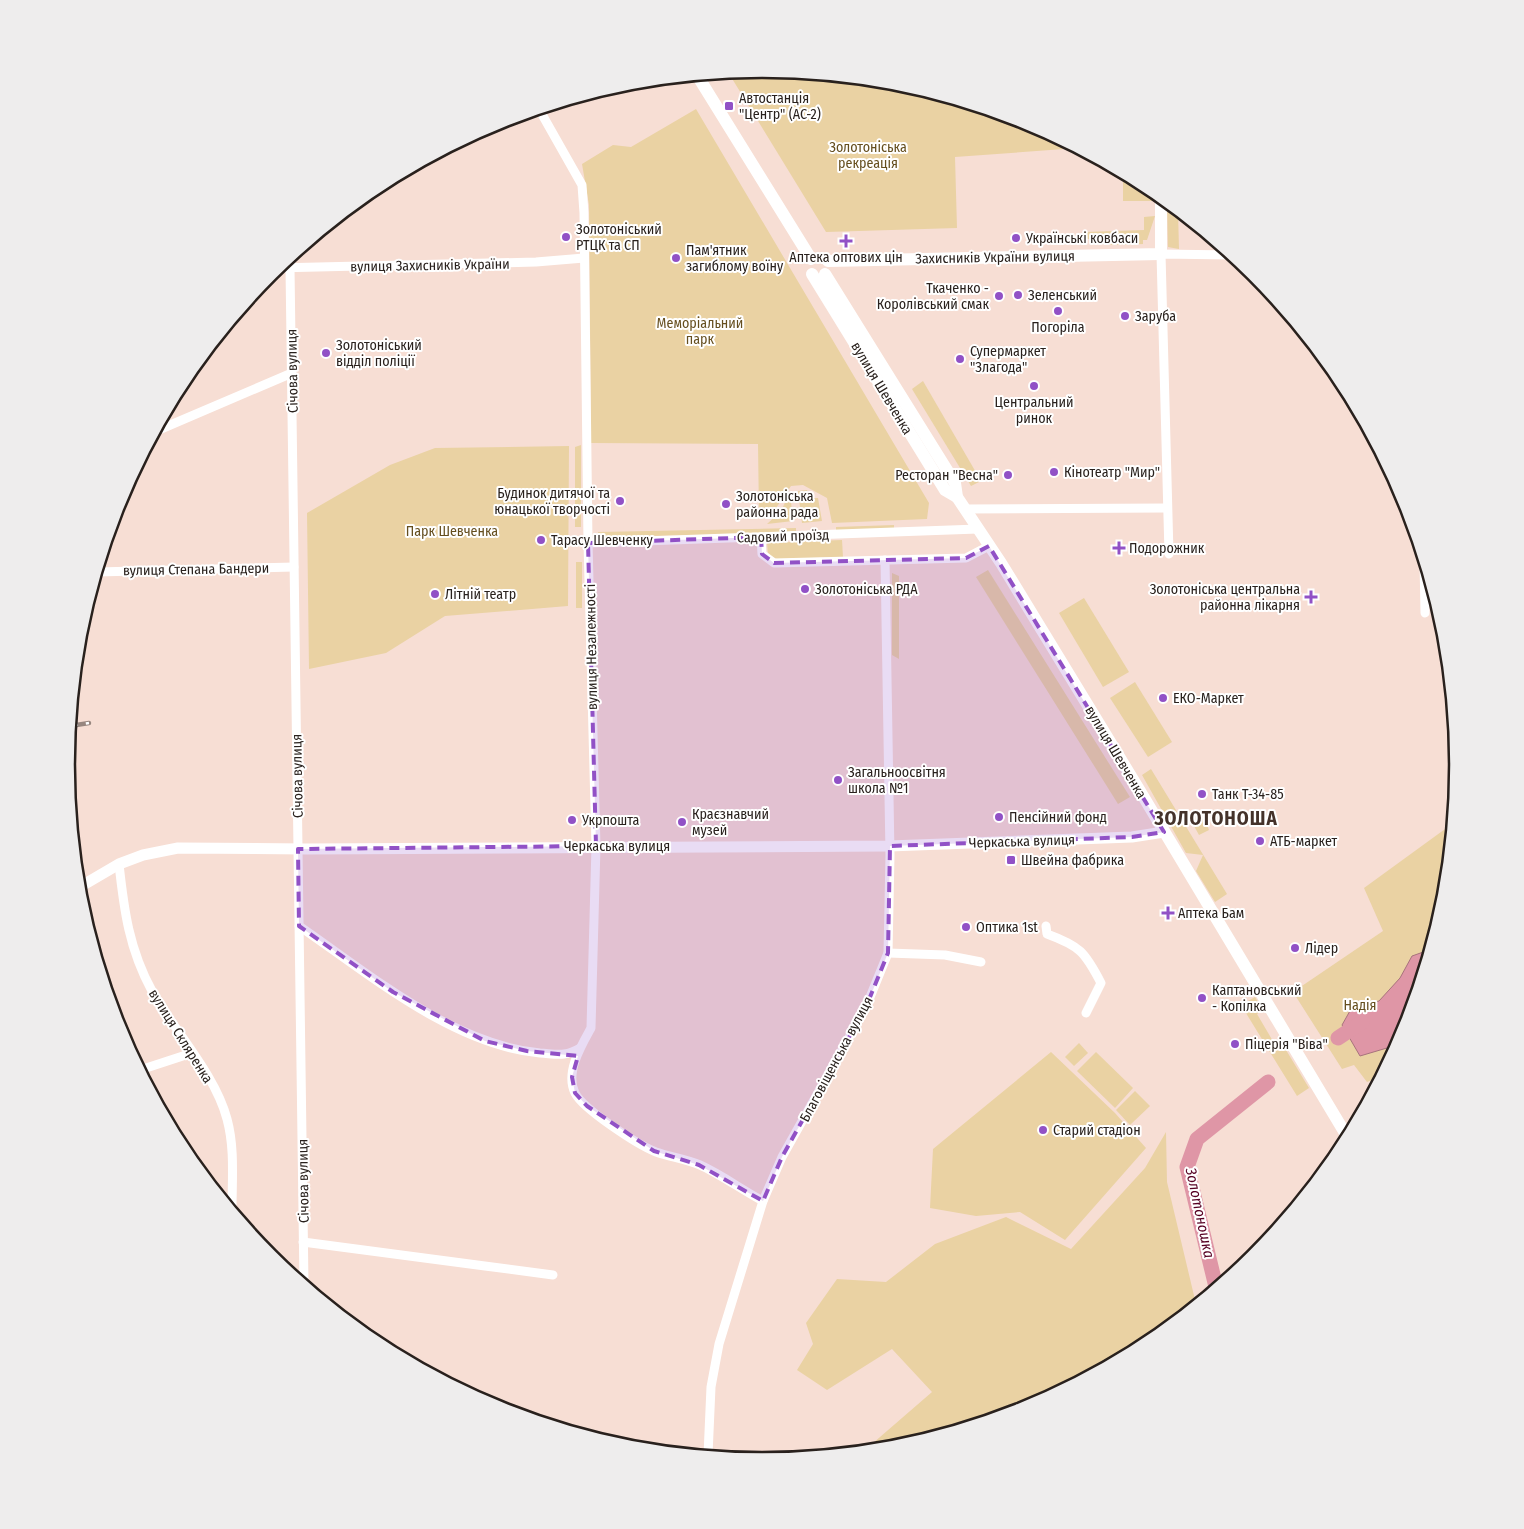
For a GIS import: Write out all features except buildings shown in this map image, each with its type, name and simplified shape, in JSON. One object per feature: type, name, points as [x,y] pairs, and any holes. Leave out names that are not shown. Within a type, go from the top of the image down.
[{"type":"main road","points":[[700,80],[811,259]]},
{"type":"main road","points":[[1161,205],[1161,254]]},
{"type":"main road","name":"Захисників України вулиця","points":[[827,267],[1161,254]]},
{"type":"main road","points":[[820,255],[827,267],[819,276],[812,274],[808,265],[811,259],[820,255]]},
{"type":"main road","name":"вулиця Шевченка","points":[[827,267],[955,483],[957,497],[1164,832],[1343,1130]]},
{"type":"main road","name":"вулиця Шевченка","points":[[812,274],[945,490],[957,497]]},
{"type":"street","name":"вулиця Незалежності","points":[[542,114],[582,185],[588,544],[596,846],[590,1028],[580,1048],[572,1077],[576,1093],[587,1106],[627,1136],[654,1151],[699,1165],[763,1201]]},
{"type":"street","points":[[1168,554],[1161,254],[1222,255]]},
{"type":"street","name":"вулиця Захисників України","points":[[290,268],[536,262],[584,258]]},
{"type":"street","name":"Січова вулиця","points":[[290,268],[304,1276]]},
{"type":"street","points":[[163,428],[292,373]]},
{"type":"street","points":[[965,509],[1167,508]]},
{"type":"street","name":"Садовий проїзд","points":[[588,544],[978,530]]},
{"type":"street","points":[[761,537],[762,554],[774,563],[966,558],[989,546]]},
{"type":"street","name":"Благовіщенська вулиця","points":[[708,1449],[711,1387],[719,1344],[763,1201],[782,1157],[866,1007],[888,953],[890,846],[885,560]]},
{"type":"street","name":"вулиця Степана Бандери","points":[[103,572],[294,567]]},
{"type":"street","points":[[1424,582],[1425,613]]},
{"type":"street","name":"Черкаська вулиця","points":[[86,884],[119,864],[143,855],[178,848],[890,846],[1132,837],[1164,832]]},
{"type":"street","name":"вулиця Скляренка","points":[[119,864],[125,922],[134,953],[152,991],[214,1087],[227,1119],[233,1158],[232,1201]]},
{"type":"street","points":[[299,926],[393,992],[485,1042],[527,1051],[568,1055],[580,1048]]},
{"type":"street","points":[[1046,926],[1047,934],[1069,942],[1088,957],[1101,983],[1086,1013]]},
{"type":"street","points":[[888,953],[945,955],[981,962]]},
{"type":"street","points":[[146,1068],[192,1053]]},
{"type":"street","points":[[304,1242],[553,1275]]},
{"type":"highlighted area","points":[[761,537],[762,554],[774,563],[966,558],[989,546],[1164,832],[1132,837],[890,846],[888,953],[866,1007],[782,1157],[763,1201],[699,1165],[654,1151],[587,1106],[575,1093],[572,1077],[578,1056],[527,1051],[485,1041],[393,992],[299,926],[298,849],[596,846],[588,543]]},
{"type":"green space","name":"Золотоніська рекреація","points":[[732,79],[807,79],[852,83],[896,91],[940,101],[983,114],[1067,149],[955,157],[957,228],[826,232]]},
{"type":"green space","name":"Меморіальний парк","points":[[696,109],[929,503],[927,519],[832,523],[827,498],[803,485],[791,486],[774,511],[759,516],[758,444],[591,443],[589,205],[582,164],[613,145],[631,147]]},
{"type":"green space","points":[[1123,180],[1154,201],[1123,201]]},
{"type":"green space","points":[[1167,210],[1178,218],[1179,249],[1168,247]]},
{"type":"green space","points":[[1155,216],[1147,240],[1143,240],[1143,244],[1111,245],[1110,243],[1096,243],[1093,239],[1085,239],[1085,232],[1144,230],[1144,217]]},
{"type":"green space","points":[[923,381],[981,481],[971,486],[912,389]]},
{"type":"green space","points":[[581,445],[581,527],[575,527],[575,447]]},
{"type":"green space","name":"Парк Шевченка","points":[[569,446],[568,606],[445,616],[386,653],[309,669],[307,513],[390,465],[435,448]]},
{"type":"green space","points":[[807,490],[808,493],[813,492],[814,498],[818,498],[822,521],[802,523],[798,491]]},
{"type":"green space","points":[[790,492],[793,521],[767,524],[781,511]]},
{"type":"green space","points":[[894,525],[894,532],[836,535],[836,527]]},
{"type":"green space","points":[[796,528],[796,533],[598,537],[598,532]]},
{"type":"green space","points":[[842,540],[843,557],[777,559],[768,555],[767,543]]},
{"type":"green space","points":[[576,562],[582,562],[582,608],[576,608]]},
{"type":"green space","points":[[988,570],[1130,797],[1118,804],[976,577]]},
{"type":"green space","points":[[892,573],[899,576],[899,659],[892,655]]},
{"type":"green space","points":[[1084,598],[1129,672],[1103,687],[1059,613]]},
{"type":"green space","points":[[1135,682],[1172,742],[1148,757],[1110,698]]},
{"type":"green space","points":[[1151,769],[1227,894],[1215,902],[1196,871],[1203,855],[1186,853],[1142,775]]},
{"type":"green space","points":[[1204,817],[1209,830],[1199,835],[1194,826],[1196,824],[1194,820]]},
{"type":"green space","name":"Надія","points":[[1446,828],[1436,899],[1413,985],[1397,1027],[1378,1068],[1371,1081],[1367,1082],[1354,1065],[1342,1069],[1293,992],[1383,931],[1364,888]]},
{"type":"green space","points":[[1255,997],[1263,1010],[1257,1014],[1274,1043],[1280,1040],[1309,1088],[1297,1096],[1241,1005]]},
{"type":"green space","points":[[1079,1043],[1088,1053],[1074,1066],[1065,1057]]},
{"type":"green space","name":"Старий стадіон","points":[[1051,1052],[1115,1113],[1146,1148],[1065,1240],[1020,1212],[976,1216],[930,1208],[933,1149]]},
{"type":"green space","points":[[1096,1052],[1133,1088],[1115,1108],[1077,1071]]},
{"type":"green space","points":[[1135,1091],[1150,1106],[1130,1125],[1116,1110]]},
{"type":"green space","points":[[1166,1132],[1167,1182],[1195,1298],[1144,1336],[1105,1359],[1066,1381],[983,1415],[940,1428],[874,1442],[932,1392],[892,1349],[827,1390],[797,1370],[813,1344],[806,1323],[837,1279],[886,1282],[935,1244],[1006,1217],[1071,1249],[1145,1168]]},
{"type":"shaded area","points":[[1423,952],[1413,985],[1387,1048],[1360,1056],[1342,1025],[1351,1009],[1379,1001],[1400,978],[1412,956]]},
{"type":"waterway","name":"Золотоношка","points":[[1338,1038],[1362,1022]]},
{"type":"waterway","name":"Золотоношка","points":[[1215,1281],[1187,1167],[1197,1139],[1268,1082]]},
{"type":"railway","points":[[76,725],[89,723]]},
{"type":"place","name":"Автостанція \"Центр\" (АС-2)","points":[[729,106]]},
{"type":"place","name":"Золотоніський РТЦК та СП","points":[[566,237]]},
{"type":"place","name":"Українські ковбаси","points":[[1016,238]]},
{"type":"place","name":"Аптека оптових цін","points":[[846,241]]},
{"type":"place","name":"Пам'ятник загиблому воїну","points":[[676,258]]},
{"type":"place","name":"Зеленський","points":[[1018,295]]},
{"type":"place","name":"Ткаченко - Королівський смак","points":[[999,296]]},
{"type":"place","name":"Погоріла","points":[[1058,311]]},
{"type":"place","name":"Заруба","points":[[1125,316]]},
{"type":"place","name":"Золотоніський відділ поліції","points":[[326,353]]},
{"type":"place","name":"Супермаркет \"Злагода\"","points":[[960,359]]},
{"type":"place","name":"Центральний ринок","points":[[1034,386]]},
{"type":"place","name":"Кінотеатр \"Мир\"","points":[[1054,472]]},
{"type":"place","name":"Ресторан \"Весна\"","points":[[1008,475]]},
{"type":"place","name":"Будинок дитячої та юнацької творчості","points":[[620,501]]},
{"type":"place","name":"Золотоніська районна рада","points":[[726,504]]},
{"type":"place","name":"Тарасу Шевченку","points":[[541,540]]},
{"type":"place","name":"Подорожник","points":[[1119,548]]},
{"type":"place","name":"Золотоніська РДА","points":[[805,589]]},
{"type":"place","name":"Літній театр","points":[[435,594]]},
{"type":"place","name":"Золотоніська центральна районна лікарня","points":[[1311,597]]},
{"type":"place","name":"ЕКО-Маркет","points":[[1163,698]]},
{"type":"place","name":"Загальноосвітня школа №1","points":[[838,780]]},
{"type":"place","name":"Танк Т-34-85","points":[[1202,794]]},
{"type":"place","name":"Пенсійний фонд","points":[[999,817]]},
{"type":"place","name":"Укрпошта","points":[[572,820]]},
{"type":"place","name":"Краєзнавчий музей","points":[[682,822]]},
{"type":"place","name":"АТБ-маркет","points":[[1260,841]]},
{"type":"place","name":"Швейна фабрика","points":[[1011,860]]},
{"type":"place","name":"Аптека Бам","points":[[1168,913]]},
{"type":"place","name":"Оптика 1st","points":[[966,927]]},
{"type":"place","name":"Лідер","points":[[1295,948]]},
{"type":"place","name":"Каптановський - Копілка","points":[[1202,998]]},
{"type":"place","name":"Піцерія \"Віва\"","points":[[1235,1044]]},
{"type":"place","name":"Старий стадіон","points":[[1043,1130]]},
{"type":"district","name":"ЗОЛОТОНОША","points":[[1216,818]]}]
